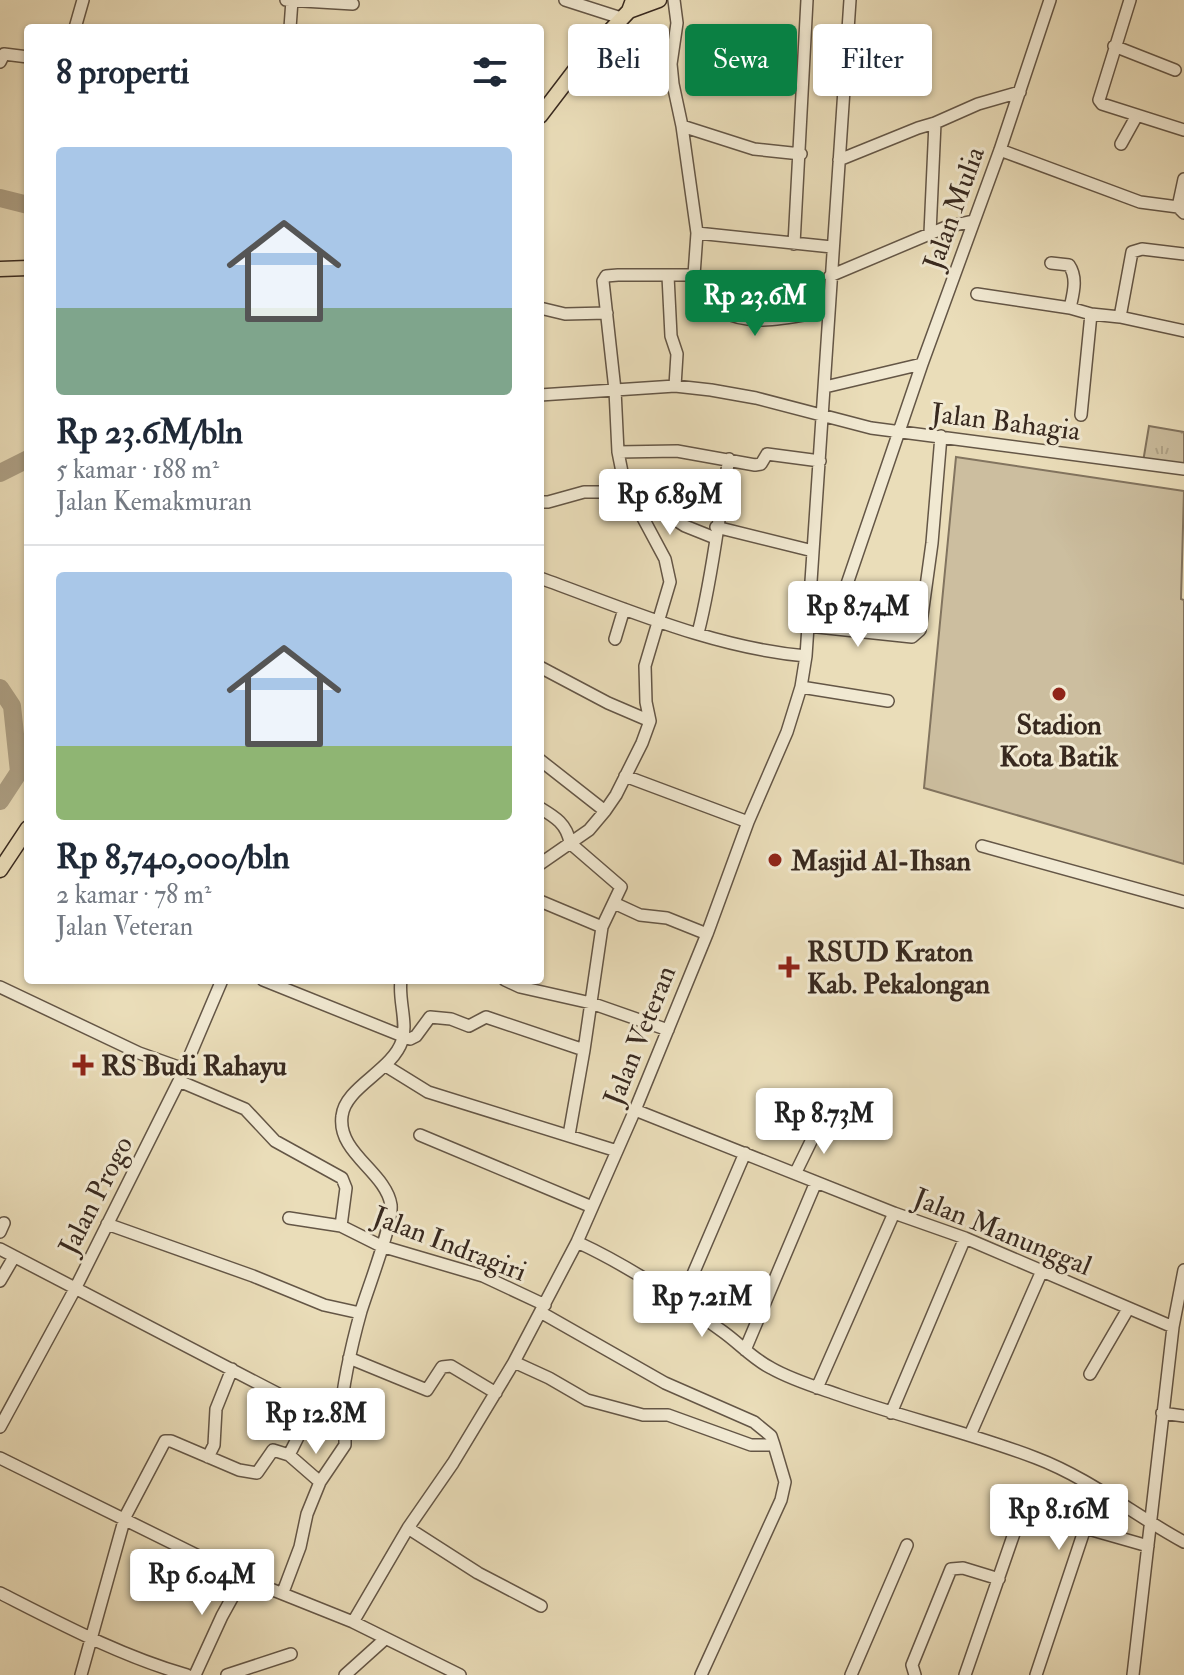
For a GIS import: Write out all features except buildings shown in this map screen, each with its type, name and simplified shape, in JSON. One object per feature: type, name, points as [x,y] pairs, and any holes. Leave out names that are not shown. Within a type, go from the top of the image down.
[{"type":"main road","points":[[544,111],[585,57],[628,9],[659,0]]},
{"type":"main road","points":[[0,269],[24,268]]},
{"type":"main road","points":[[0,870],[24,834]]},
{"type":"street","points":[[76,24],[83,0]]},
{"type":"street","points":[[290,24],[290,0],[353,4]]},
{"type":"street","points":[[565,0],[628,9]]},
{"type":"street","points":[[674,0],[677,23],[671,64],[697,233],[694,275]]},
{"type":"street","points":[[794,244],[807,0]]},
{"type":"street","name":"Jalan Veteran","points":[[353,1622],[408,1528],[496,1393],[577,1242],[707,934],[748,822],[787,732],[801,687],[820,461],[850,0]]},
{"type":"street","name":"Jalan Mulia","points":[[832,628],[1050,0]]},
{"type":"street","points":[[1130,0],[1099,100],[1136,117],[1184,130]]},
{"type":"street","points":[[1114,46],[1175,70]]},
{"type":"street","points":[[0,62],[7,53],[24,56]]},
{"type":"street","points":[[839,160],[978,104],[1020,92]]},
{"type":"street","points":[[1121,144],[1136,117]]},
{"type":"street","points":[[930,233],[935,123]]},
{"type":"street","points":[[682,126],[754,149],[801,154]]},
{"type":"street","points":[[1000,150],[1140,202],[1181,210],[1184,179]]},
{"type":"street","points":[[830,276],[930,233],[973,221]]},
{"type":"street","points":[[697,233],[832,247]]},
{"type":"street","points":[[1120,317],[1132,252],[1142,249],[1184,254]]},
{"type":"street","points":[[1051,263],[1069,265],[1073,270],[1070,308]]},
{"type":"street","points":[[544,861],[589,830],[605,811],[647,734],[650,721],[644,679],[657,621],[670,582],[665,559],[626,492],[618,452],[615,390],[603,281],[606,276],[694,275],[719,283],[720,310],[733,316],[764,320],[828,311]]},
{"type":"street","points":[[668,276],[671,336],[677,354],[675,386]]},
{"type":"street","points":[[977,294],[1070,308],[1184,331]]},
{"type":"street","points":[[544,309],[565,314],[607,313]]},
{"type":"street","points":[[1081,415],[1091,314]]},
{"type":"street","points":[[825,387],[922,364]]},
{"type":"street","name":"Jalan Bahagia","points":[[544,395],[675,386],[756,398],[871,428],[1184,469]]},
{"type":"street","points":[[808,626],[912,637],[920,630],[932,543],[941,436]]},
{"type":"street","points":[[618,452],[677,451],[759,465],[767,454],[820,461]]},
{"type":"street","points":[[698,633],[710,589],[715,533],[729,459]]},
{"type":"street","points":[[544,502],[584,492],[626,492]]},
{"type":"street","points":[[635,503],[654,506],[685,526],[813,551]]},
{"type":"street","points":[[544,579],[657,621],[766,653],[806,656]]},
{"type":"street","points":[[615,639],[624,609]]},
{"type":"street","points":[[544,669],[650,721]]},
{"type":"street","points":[[801,687],[888,701]]},
{"type":"street","points":[[544,763],[605,811]]},
{"type":"street","points":[[625,776],[748,822]]},
{"type":"street","points":[[544,811],[559,820],[569,835],[570,843],[620,885],[602,927],[569,1135]]},
{"type":"street","points":[[982,846],[1184,902]]},
{"type":"street","points":[[544,903],[602,927]]},
{"type":"street","points":[[614,903],[640,915],[667,918],[707,934]]},
{"type":"street","name":"Jalan Progo","points":[[0,1427],[75,1289],[179,1081],[220,984]]},
{"type":"street","points":[[273,984],[403,1038],[416,1036],[430,1017],[451,1019],[469,1026],[486,1017],[584,1050]]},
{"type":"street","points":[[283,1592],[320,1482],[345,1445],[345,1427],[340,1419],[349,1358],[360,1313],[391,1219],[388,1196],[344,1137],[341,1121],[342,1111],[356,1092],[386,1066],[403,1038],[401,984]]},
{"type":"street","points":[[514,984],[591,1003],[668,1030]]},
{"type":"street","points":[[0,987],[139,1053],[184,1069]]},
{"type":"street","points":[[386,1066],[428,1092],[617,1151]]},
{"type":"street","name":"Jalan Indragiri","points":[[179,1081],[245,1109],[275,1141],[342,1178],[346,1188],[341,1226],[381,1246],[483,1276],[665,1383],[754,1422],[771,1436],[774,1445]]},
{"type":"street","name":"Jalan Manunggal","points":[[635,1110],[965,1238],[1173,1327]]},
{"type":"street","points":[[796,1172],[820,1123]]},
{"type":"street","points":[[420,1135],[592,1207]]},
{"type":"street","points":[[681,1302],[745,1153]]},
{"type":"street","points":[[745,1350],[816,1182]]},
{"type":"street","points":[[817,1388],[894,1213]]},
{"type":"street","points":[[289,1218],[341,1226]]},
{"type":"street","points":[[107,1224],[324,1305],[360,1313]]},
{"type":"street","points":[[891,1413],[965,1238]]},
{"type":"street","points":[[577,1242],[614,1259],[681,1302],[771,1368],[817,1388],[1039,1459],[1127,1505],[1151,1524],[1184,1542]]},
{"type":"street","points":[[0,1249],[311,1411],[340,1419]]},
{"type":"street","points":[[0,1281],[14,1257]]},
{"type":"street","points":[[970,1435],[1041,1273]]},
{"type":"street","points":[[1133,1675],[1162,1413],[1183,1277]]},
{"type":"street","points":[[1090,1374],[1128,1309]]},
{"type":"street","points":[[349,1358],[427,1390],[442,1367],[451,1366],[496,1393]]},
{"type":"street","points":[[514,1362],[587,1400],[643,1415],[668,1415],[751,1445],[774,1445],[785,1482],[781,1500],[701,1675]]},
{"type":"street","points":[[208,1457],[214,1445],[216,1409],[232,1369]]},
{"type":"street","points":[[289,1455],[311,1411]]},
{"type":"street","points":[[1162,1413],[1184,1416]]},
{"type":"street","points":[[81,1675],[125,1517],[165,1441],[253,1474],[259,1471],[273,1450],[289,1455],[320,1482]]},
{"type":"street","points":[[0,1458],[125,1517],[243,1578],[353,1622],[460,1675]]},
{"type":"street","points":[[965,1675],[1017,1522],[1026,1511],[1033,1510],[1148,1546]]},
{"type":"street","points":[[408,1528],[478,1573],[541,1606]]},
{"type":"street","points":[[1036,1675],[1085,1528]]},
{"type":"street","points":[[851,1675],[907,1545]]},
{"type":"street","points":[[915,1675],[912,1665],[951,1569],[963,1568],[999,1579]]},
{"type":"street","points":[[195,1675],[243,1578]]},
{"type":"street","points":[[0,1593],[92,1640],[187,1675]]},
{"type":"street","points":[[345,1675],[385,1639]]},
{"type":"street","points":[[227,1675],[291,1654]]},
{"type":"green space","points":[[1149,426],[1184,432],[1184,470],[1143,462]]},
{"type":"green space","name":"Stadion Kota Batik","points":[[956,457],[1184,491],[1181,599],[1184,600],[1184,864],[924,788]]},
{"type":"waterway","points":[[0,198],[24,204]]},
{"type":"waterway","points":[[0,473],[24,461]]},
{"type":"waterway","points":[[0,688],[12,706],[19,772],[0,801]]},
{"type":"place","name":"Stadion Kota Batik","points":[[1059,694]]},
{"type":"place","name":"Masjid Al-Ihsan","points":[[775,860]]},
{"type":"place","name":"RSUD Kraton Kab. Pekalongan","points":[[789,967]]},
{"type":"place","name":"RS Budi Rahayu","points":[[83,1065]]}]
